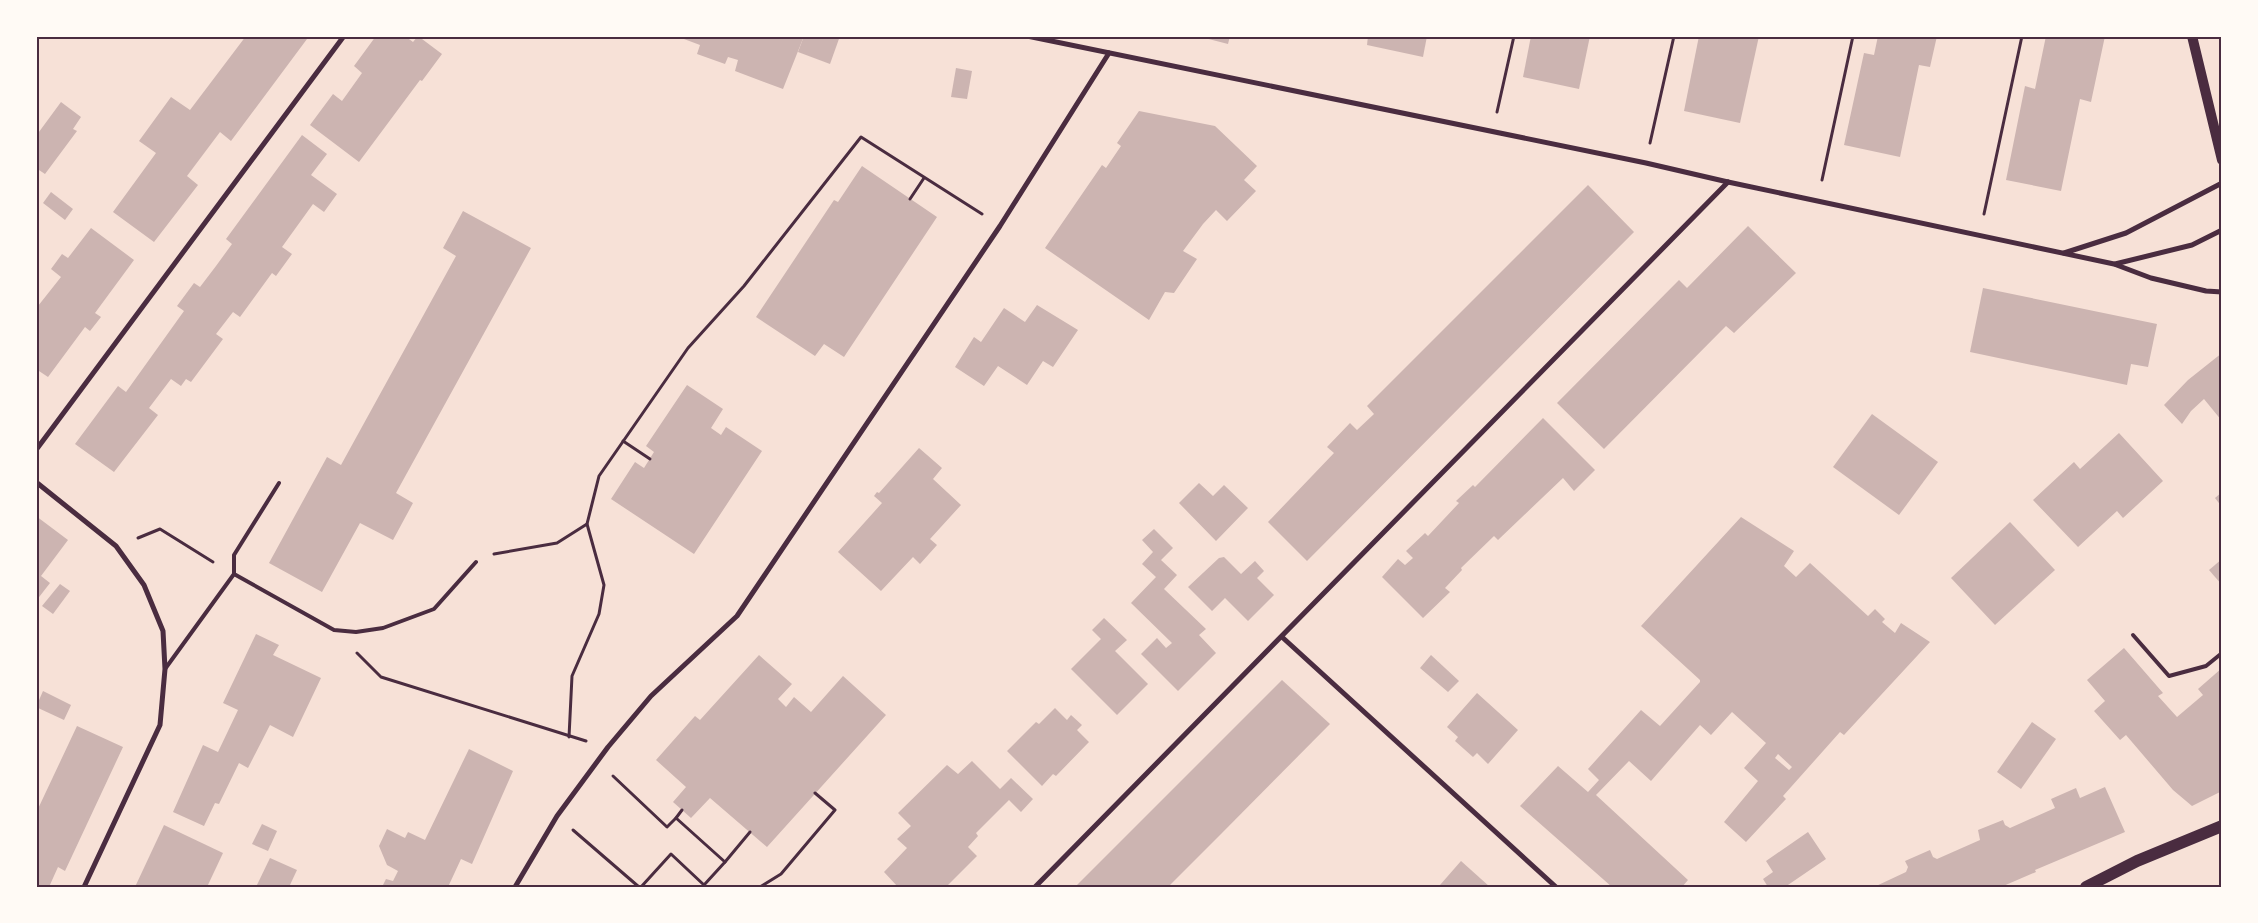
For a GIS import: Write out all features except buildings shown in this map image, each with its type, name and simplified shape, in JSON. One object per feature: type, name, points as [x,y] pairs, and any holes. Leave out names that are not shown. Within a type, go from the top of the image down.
[{"type":"main road","points":[[2192,36],[2222,160]]},
{"type":"main road","points":[[2086,887],[2137,861],[2222,826]]},
{"type":"street","points":[[36,450],[344,36]]},
{"type":"street","points":[[1027,36],[1646,163],[1728,182],[1980,234],[2114,264],[2151,278],[2206,291],[2222,292]]},
{"type":"street","points":[[515,887],[557,816],[608,747],[651,696],[737,616],[1000,226],[1109,53]]},
{"type":"street","points":[[1035,887],[1282,638],[1728,182]]},
{"type":"street","points":[[2064,254],[2126,233],[2222,183]]},
{"type":"street","points":[[2114,264],[2192,245],[2222,230]]},
{"type":"street","points":[[36,482],[116,546],[144,585],[163,631],[165,669],[160,725],[84,887]]},
{"type":"street","points":[[1282,638],[1556,887]]},
{"type":"lane","points":[[165,669],[234,574],[234,555],[280,483]]},
{"type":"lane","points":[[234,574],[334,630],[356,632],[383,628],[434,608],[476,562]]},
{"type":"lane","points":[[2132,635],[2169,676],[2206,666],[2222,652]]},
{"type":"path","points":[[1493,132],[1514,36]]},
{"type":"path","points":[[1646,163],[1674,36]]},
{"type":"path","points":[[1818,201],[1853,36]]},
{"type":"path","points":[[1980,234],[2022,36]]},
{"type":"path","points":[[568,737],[572,676],[599,614],[604,585],[587,524],[600,476],[688,348],[744,286],[861,138],[966,204]]},
{"type":"path","points":[[910,199],[924,178]]},
{"type":"path","points":[[623,441],[650,460]]},
{"type":"path","points":[[476,562],[491,554],[557,543],[587,524]]},
{"type":"path","points":[[160,530],[205,557]]},
{"type":"path","points":[[334,630],[381,677],[568,737],[608,747]]},
{"type":"path","points":[[610,772],[667,827],[682,810]]},
{"type":"path","points":[[760,887],[781,874],[835,810],[816,793]]},
{"type":"path","points":[[557,816],[640,887],[670,854],[704,885],[750,832]]},
{"type":"path","points":[[676,818],[725,862]]}]
